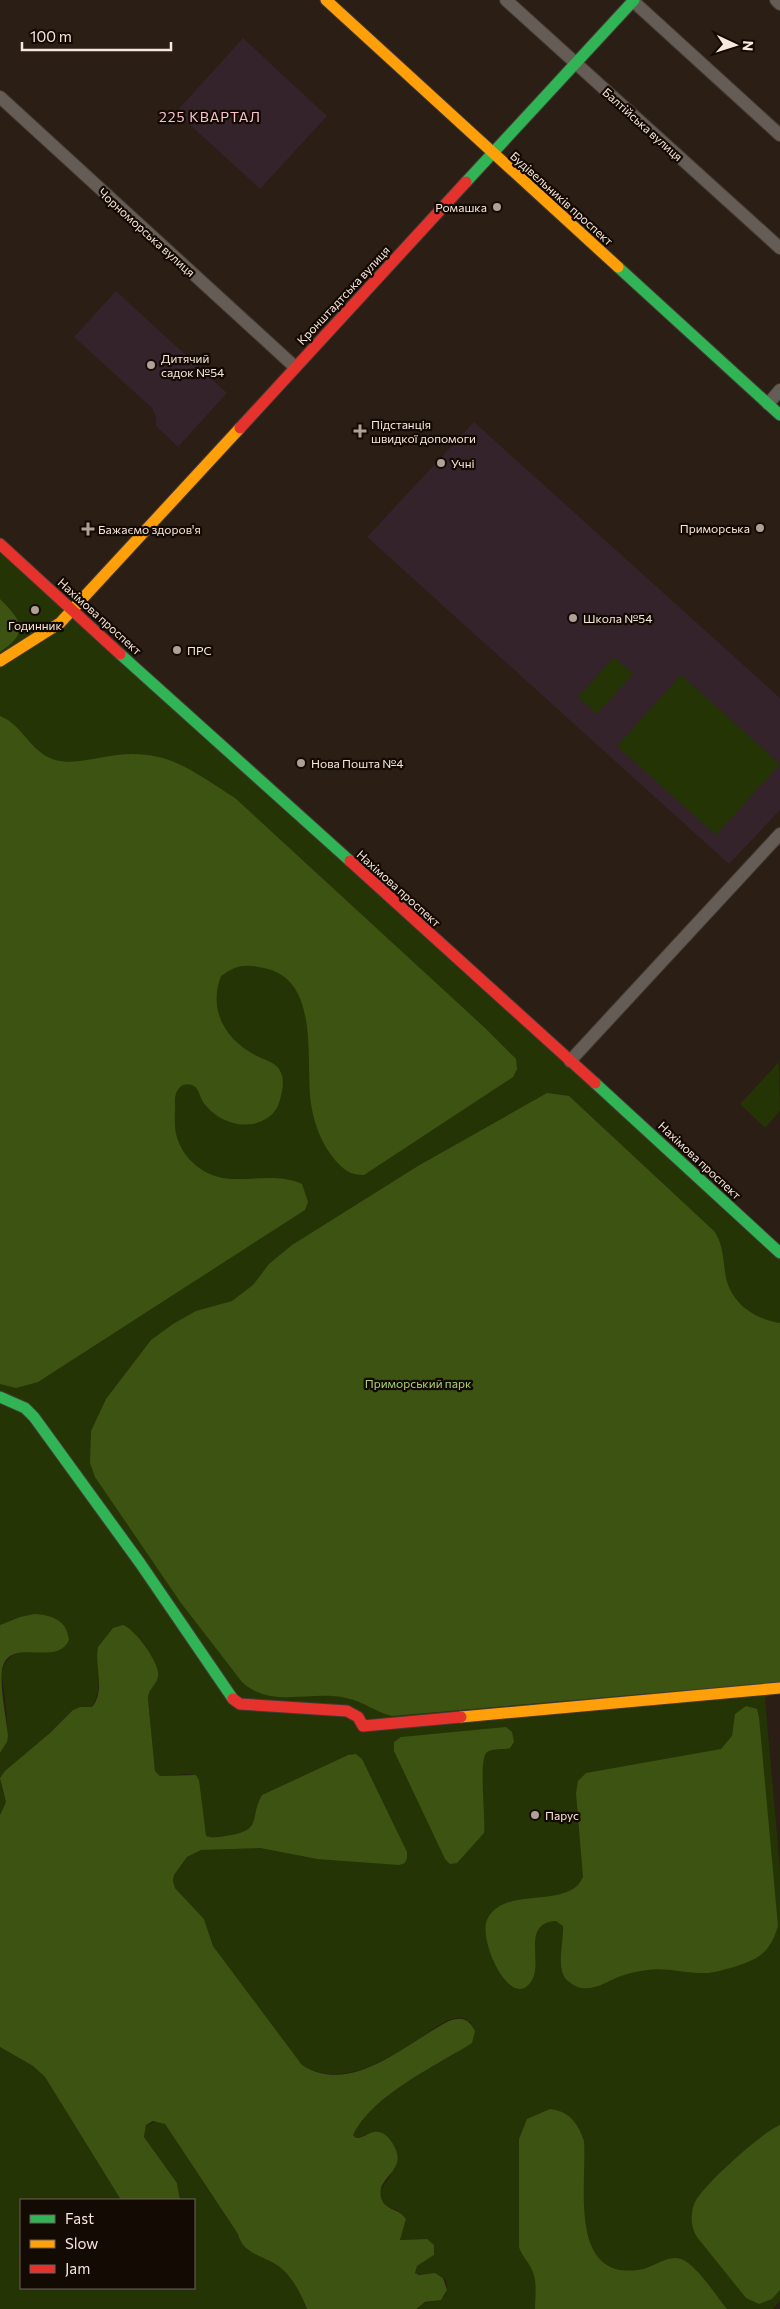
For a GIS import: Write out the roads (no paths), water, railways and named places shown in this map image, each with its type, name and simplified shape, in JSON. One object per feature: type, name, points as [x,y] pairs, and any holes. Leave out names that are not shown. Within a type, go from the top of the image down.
[{"type":"street","name":"Будівельників проспект","points":[[326,0],[780,415]]},
{"type":"street","name":"Балтійська вулиця","points":[[506,0],[780,248]]},
{"type":"street","name":"Кронштадтська вулиця","points":[[0,661],[60,623],[633,0]]},
{"type":"street","points":[[633,0],[780,135]]},
{"type":"street","points":[[776,0],[780,4]]},
{"type":"street","name":"Чорноморська вулиця","points":[[0,97],[295,367]]},
{"type":"street","points":[[768,404],[780,390]]},
{"type":"street","name":"Нахімова проспект","points":[[0,544],[780,1253]]},
{"type":"street","points":[[570,1061],[780,834]]},
{"type":"street","points":[[0,1397],[25,1408],[34,1417],[140,1564],[230,1696],[240,1704],[347,1711],[358,1716],[363,1726],[780,1688]]},
{"type":"place","name":"Ромашка","points":[[497,207]]},
{"type":"place","name":"Дитячий садок №54","points":[[151,365]]},
{"type":"place","name":"Підстанція швидкої допомоги","points":[[360,431]]},
{"type":"place","name":"Учні","points":[[441,463]]},
{"type":"place","name":"Приморська","points":[[760,528]]},
{"type":"place","name":"Бажаємо здоров'я","points":[[88,529]]},
{"type":"place","name":"Годинник","points":[[35,610]]},
{"type":"place","name":"Школа №54","points":[[573,618]]},
{"type":"place","name":"ПРС","points":[[177,650]]},
{"type":"place","name":"Нова Пошта №4","points":[[301,763]]},
{"type":"place","name":"Парус","points":[[535,1815]]},
{"type":"district","name":"225 КВАРТАЛ","points":[[210,116]]},
{"type":"park label","name":"Приморський парк","points":[[418,1383]]}]
